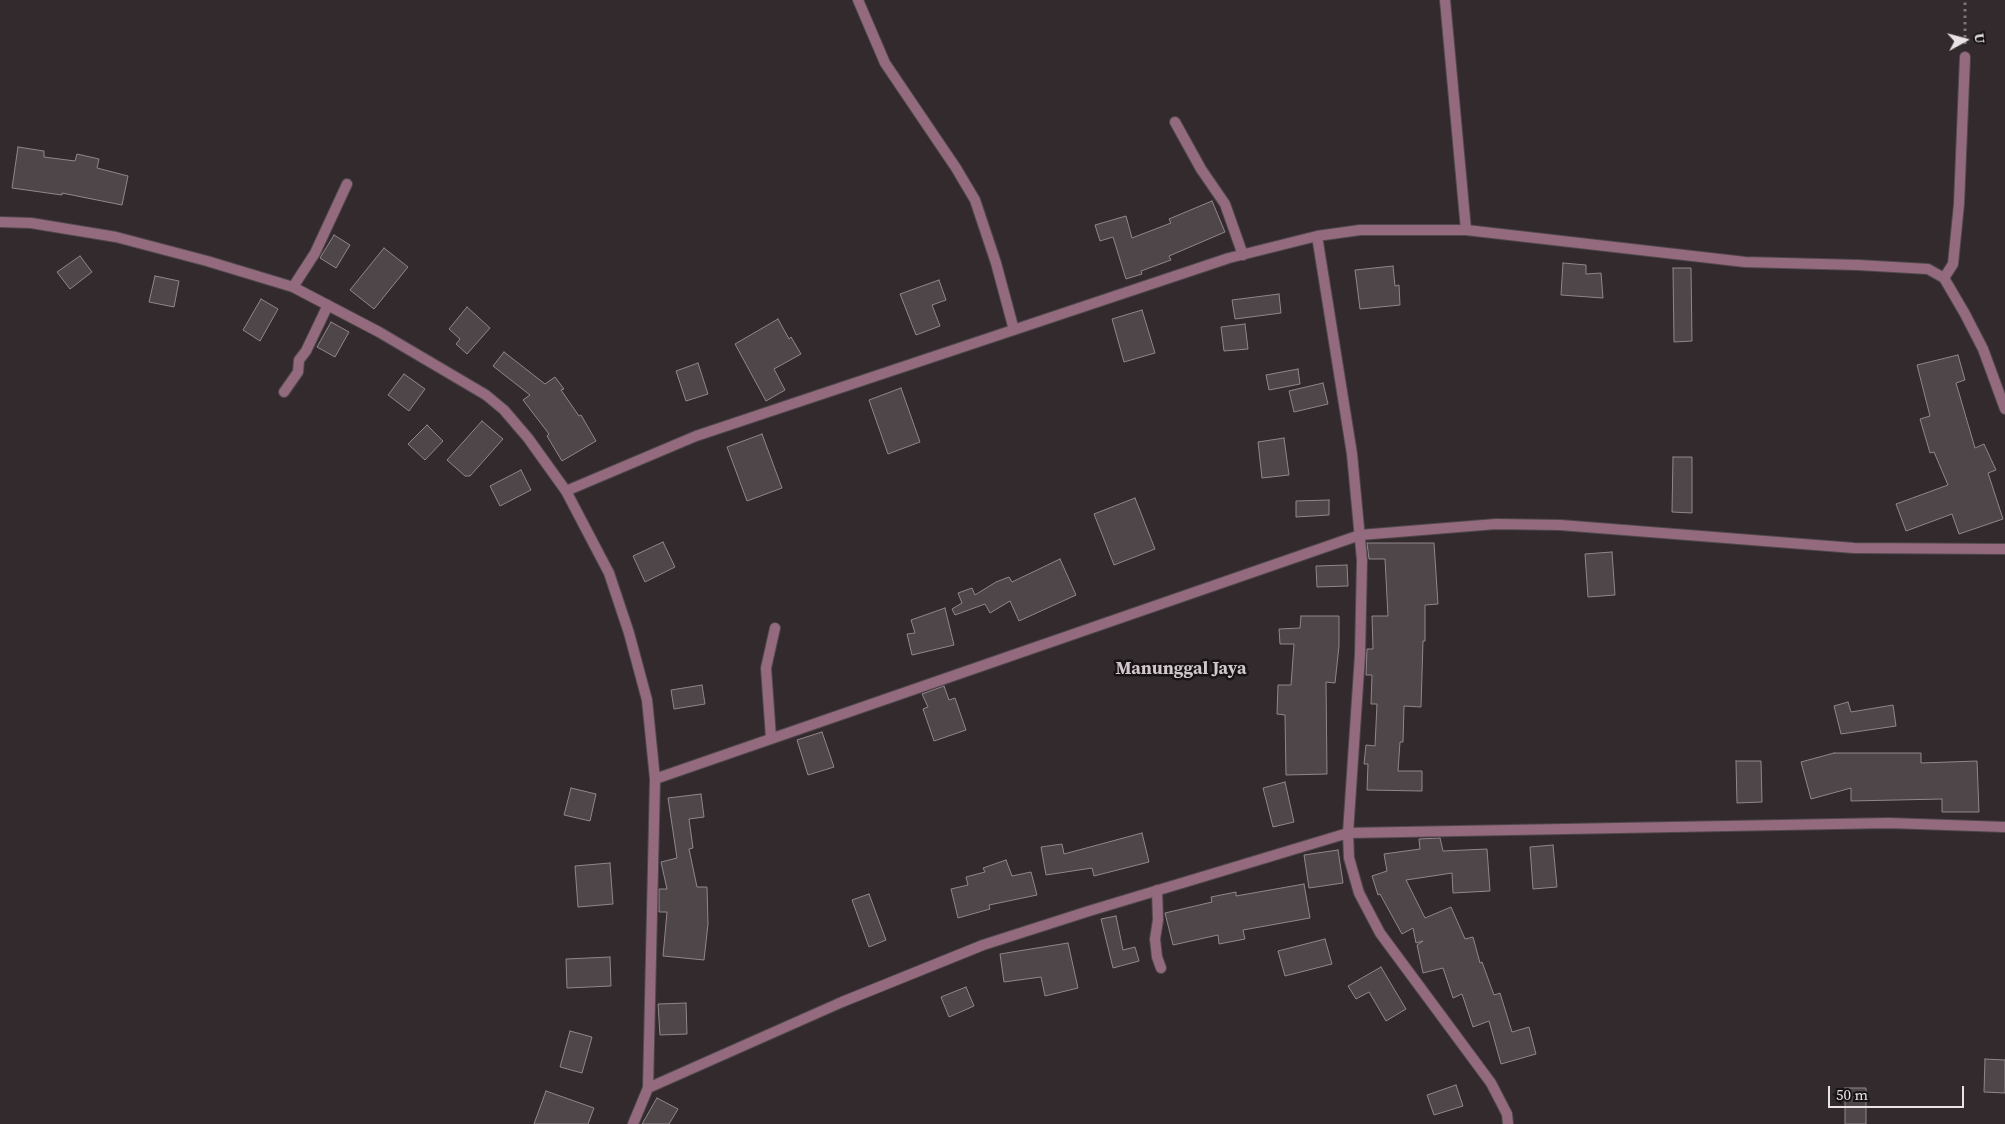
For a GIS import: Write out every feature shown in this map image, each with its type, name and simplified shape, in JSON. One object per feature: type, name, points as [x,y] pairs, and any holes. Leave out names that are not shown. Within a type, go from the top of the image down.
[{"type":"street","points":[[858,0],[885,64],[956,168],[974,200],[996,263],[1014,330]]},
{"type":"street","points":[[1445,0],[1466,230]]},
{"type":"street","points":[[1944,278],[1952,264],[1956,243],[1960,194],[1964,57]]},
{"type":"street","points":[[1175,122],[1201,169],[1225,204],[1242,255]]},
{"type":"street","points":[[293,287],[315,253],[347,184]]},
{"type":"street","points":[[0,222],[31,223],[116,237],[207,261],[293,287],[388,336],[486,395],[504,410],[528,438],[566,491],[609,573],[629,633],[647,700],[655,779],[648,1088],[633,1124]]},
{"type":"street","points":[[566,491],[696,436],[1242,255],[1317,236],[1360,230],[1466,230],[1745,262],[1928,269],[1944,278],[1965,314],[1983,349],[2005,409]]},
{"type":"street","points":[[1317,236],[1352,454],[1362,560],[1360,655],[1348,833],[1349,858],[1359,893],[1380,934],[1491,1083],[1507,1114],[1508,1124]]},
{"type":"street","points":[[284,392],[298,372],[299,360],[306,351],[328,305]]},
{"type":"street","points":[[655,779],[1360,535],[1496,524],[1560,525],[1854,548],[2005,549]]},
{"type":"street","points":[[771,738],[766,668],[770,642],[775,628]]},
{"type":"street","points":[[648,1088],[842,1002],[983,946],[1158,890],[1348,833],[1889,824],[2005,827]]},
{"type":"street","points":[[1158,890],[1158,920],[1155,939],[1157,957],[1161,968]]},
{"type":"path","points":[[1964,57],[1965,0]]},
{"type":"building","points":[[18,147],[44,151],[44,157],[75,161],[77,154],[99,159],[97,168],[128,176],[122,205],[62,193],[62,195],[12,188]]},
{"type":"building","points":[[1212,201],[1225,232],[1169,256],[1171,260],[1141,271],[1142,274],[1126,279],[1113,237],[1100,241],[1095,225],[1126,216],[1132,238],[1171,223],[1169,219]]},
{"type":"building","points":[[334,235],[350,245],[336,268],[320,258]]},
{"type":"building","points":[[384,248],[408,267],[374,309],[350,290]]},
{"type":"building","points":[[80,256],[92,272],[70,289],[57,272]]},
{"type":"building","points":[[1563,263],[1586,265],[1586,274],[1601,273],[1603,298],[1561,295]]},
{"type":"building","points":[[1393,266],[1395,286],[1399,285],[1400,305],[1360,309],[1355,270]]},
{"type":"building","points":[[1673,268],[1691,268],[1692,341],[1674,342]]},
{"type":"building","points":[[155,276],[179,281],[174,307],[149,302]]},
{"type":"building","points":[[939,280],[946,300],[932,305],[940,326],[916,335],[900,294]]},
{"type":"building","points":[[1279,294],[1281,313],[1235,319],[1232,300]]},
{"type":"building","points":[[261,299],[278,309],[260,341],[243,330]]},
{"type":"building","points":[[467,307],[490,328],[467,354],[456,344],[460,339],[449,329]]},
{"type":"building","points":[[1142,310],[1155,353],[1124,362],[1112,319]]},
{"type":"building","points":[[778,319],[789,339],[791,337],[801,354],[774,369],[785,390],[766,401],[735,344]]},
{"type":"building","points":[[331,322],[349,332],[335,357],[317,347]]},
{"type":"building","points":[[1245,324],[1248,349],[1224,351],[1221,327]]},
{"type":"building","points":[[504,352],[545,384],[555,377],[564,389],[561,390],[579,416],[581,415],[596,441],[562,461],[547,436],[549,434],[523,400],[530,395],[493,366]]},
{"type":"building","points":[[1958,355],[1965,380],[1956,383],[1975,448],[1984,444],[1996,470],[1988,473],[2003,519],[1959,534],[1952,514],[1906,531],[1896,504],[1948,485],[1934,452],[1930,453],[1920,419],[1930,416],[1917,365]]},
{"type":"building","points":[[698,363],[708,394],[686,401],[676,371]]},
{"type":"building","points":[[1298,369],[1300,384],[1269,390],[1266,375]]},
{"type":"building","points":[[404,374],[425,389],[409,411],[388,395]]},
{"type":"building","points":[[1323,383],[1328,404],[1294,412],[1289,391]]},
{"type":"building","points":[[901,388],[920,442],[888,454],[869,400]]},
{"type":"building","points":[[482,421],[503,439],[470,476],[465,476],[447,460]]},
{"type":"building","points":[[427,425],[443,441],[425,460],[408,444]]},
{"type":"building","points":[[762,434],[782,488],[747,501],[727,447]]},
{"type":"building","points":[[1284,438],[1289,475],[1262,478],[1258,442]]},
{"type":"building","points":[[1673,457],[1692,457],[1692,513],[1672,512]]},
{"type":"building","points":[[521,470],[531,490],[500,506],[490,486]]},
{"type":"building","points":[[1135,498],[1155,549],[1114,565],[1094,514]]},
{"type":"building","points":[[1329,500],[1329,515],[1296,517],[1296,501]]},
{"type":"building","points":[[663,542],[675,567],[645,582],[633,556]]},
{"type":"building","points":[[1367,543],[1434,543],[1438,604],[1425,605],[1421,707],[1404,706],[1403,742],[1400,742],[1398,771],[1422,771],[1422,791],[1367,790],[1368,764],[1364,764],[1366,745],[1375,746],[1377,704],[1371,704],[1372,675],[1366,675],[1367,649],[1373,649],[1372,616],[1388,616],[1385,559],[1369,559]]},
{"type":"building","points":[[1612,552],[1615,595],[1588,597],[1585,554]]},
{"type":"building","points":[[1060,559],[1076,595],[1019,621],[1010,601],[990,613],[985,604],[955,615],[952,609],[962,603],[958,593],[972,588],[975,595],[996,582],[1009,577],[1012,582]]},
{"type":"building","points":[[1347,565],[1348,586],[1317,587],[1316,566]]},
{"type":"building","points":[[945,608],[954,645],[912,655],[907,634],[915,633],[911,620]]},
{"type":"building","points":[[1301,616],[1339,616],[1339,646],[1335,683],[1326,682],[1327,774],[1286,775],[1285,715],[1277,714],[1278,685],[1291,685],[1294,644],[1280,644],[1279,629],[1300,628]]},
{"type":"building","points":[[702,685],[705,704],[674,709],[671,690]]},
{"type":"building","points":[[944,686],[949,700],[955,698],[966,730],[934,741],[923,709],[928,707],[922,694]]},
{"type":"building","points":[[1848,702],[1851,712],[1893,705],[1896,726],[1841,734],[1834,706]]},
{"type":"building","points":[[822,732],[834,767],[808,775],[797,740]]},
{"type":"building","points":[[1834,753],[1921,753],[1921,763],[1977,761],[1979,812],[1942,812],[1942,799],[1851,801],[1851,788],[1811,799],[1801,762]]},
{"type":"building","points":[[1736,761],[1761,761],[1762,802],[1737,803]]},
{"type":"building","points":[[1285,782],[1294,822],[1273,827],[1263,788]]},
{"type":"building","points":[[571,788],[596,794],[590,821],[564,815]]},
{"type":"building","points":[[701,794],[704,817],[689,819],[693,848],[689,849],[697,887],[707,887],[708,924],[704,960],[663,956],[667,912],[659,912],[659,889],[667,889],[661,862],[677,858],[668,798]]},
{"type":"building","points":[[1142,833],[1149,862],[1094,876],[1092,868],[1046,875],[1041,847],[1062,844],[1064,854]]},
{"type":"building","points":[[1440,838],[1443,851],[1487,849],[1490,891],[1453,893],[1452,873],[1406,880],[1425,918],[1451,907],[1465,939],[1473,937],[1480,963],[1482,962],[1494,995],[1500,993],[1512,1032],[1529,1027],[1536,1054],[1501,1064],[1489,1021],[1473,1027],[1462,994],[1453,998],[1443,968],[1423,973],[1417,945],[1423,941],[1416,943],[1413,928],[1402,934],[1380,894],[1378,895],[1372,876],[1387,871],[1384,854],[1420,849],[1419,839]]},
{"type":"building","points":[[1553,845],[1557,887],[1533,889],[1530,847]]},
{"type":"building","points":[[1338,850],[1343,883],[1309,888],[1304,855]]},
{"type":"building","points":[[1006,860],[1012,876],[1031,872],[1037,895],[989,905],[990,909],[958,918],[951,889],[968,885],[966,877],[985,872],[983,868]]},
{"type":"building","points":[[610,863],[613,904],[578,907],[575,866]]},
{"type":"building","points":[[1304,884],[1310,918],[1243,930],[1245,939],[1219,944],[1218,935],[1173,945],[1165,913],[1212,902],[1211,897],[1236,892],[1236,896]]},
{"type":"building","points":[[869,894],[886,940],[869,947],[852,900]]},
{"type":"building","points":[[1116,916],[1123,950],[1135,947],[1139,961],[1113,968],[1101,919]]},
{"type":"building","points":[[1325,939],[1332,964],[1285,976],[1278,951]]},
{"type":"building","points":[[1068,943],[1078,988],[1045,996],[1041,977],[1004,982],[1000,954]]},
{"type":"building","points":[[610,957],[611,986],[567,988],[566,959]]},
{"type":"building","points":[[1381,967],[1406,1009],[1386,1021],[1369,992],[1356,999],[1348,986]]},
{"type":"building","points":[[966,987],[974,1006],[949,1017],[941,997]]},
{"type":"building","points":[[686,1003],[687,1034],[660,1035],[658,1004]]},
{"type":"building","points":[[570,1031],[592,1037],[582,1073],[560,1067]]},
{"type":"building","points":[[1985,1059],[2005,1060],[2005,1093],[1984,1092]]},
{"type":"building","points":[[1456,1085],[1463,1106],[1434,1115],[1427,1095]]},
{"type":"building","points":[[1845,1088],[1866,1088],[1866,1124],[1845,1124]]},
{"type":"building","points":[[546,1091],[594,1108],[588,1124],[534,1124]]},
{"type":"building","points":[[657,1098],[678,1109],[669,1124],[642,1124]]},
{"type":"district","name":"Manunggal Jaya","points":[[1181,669]]}]
